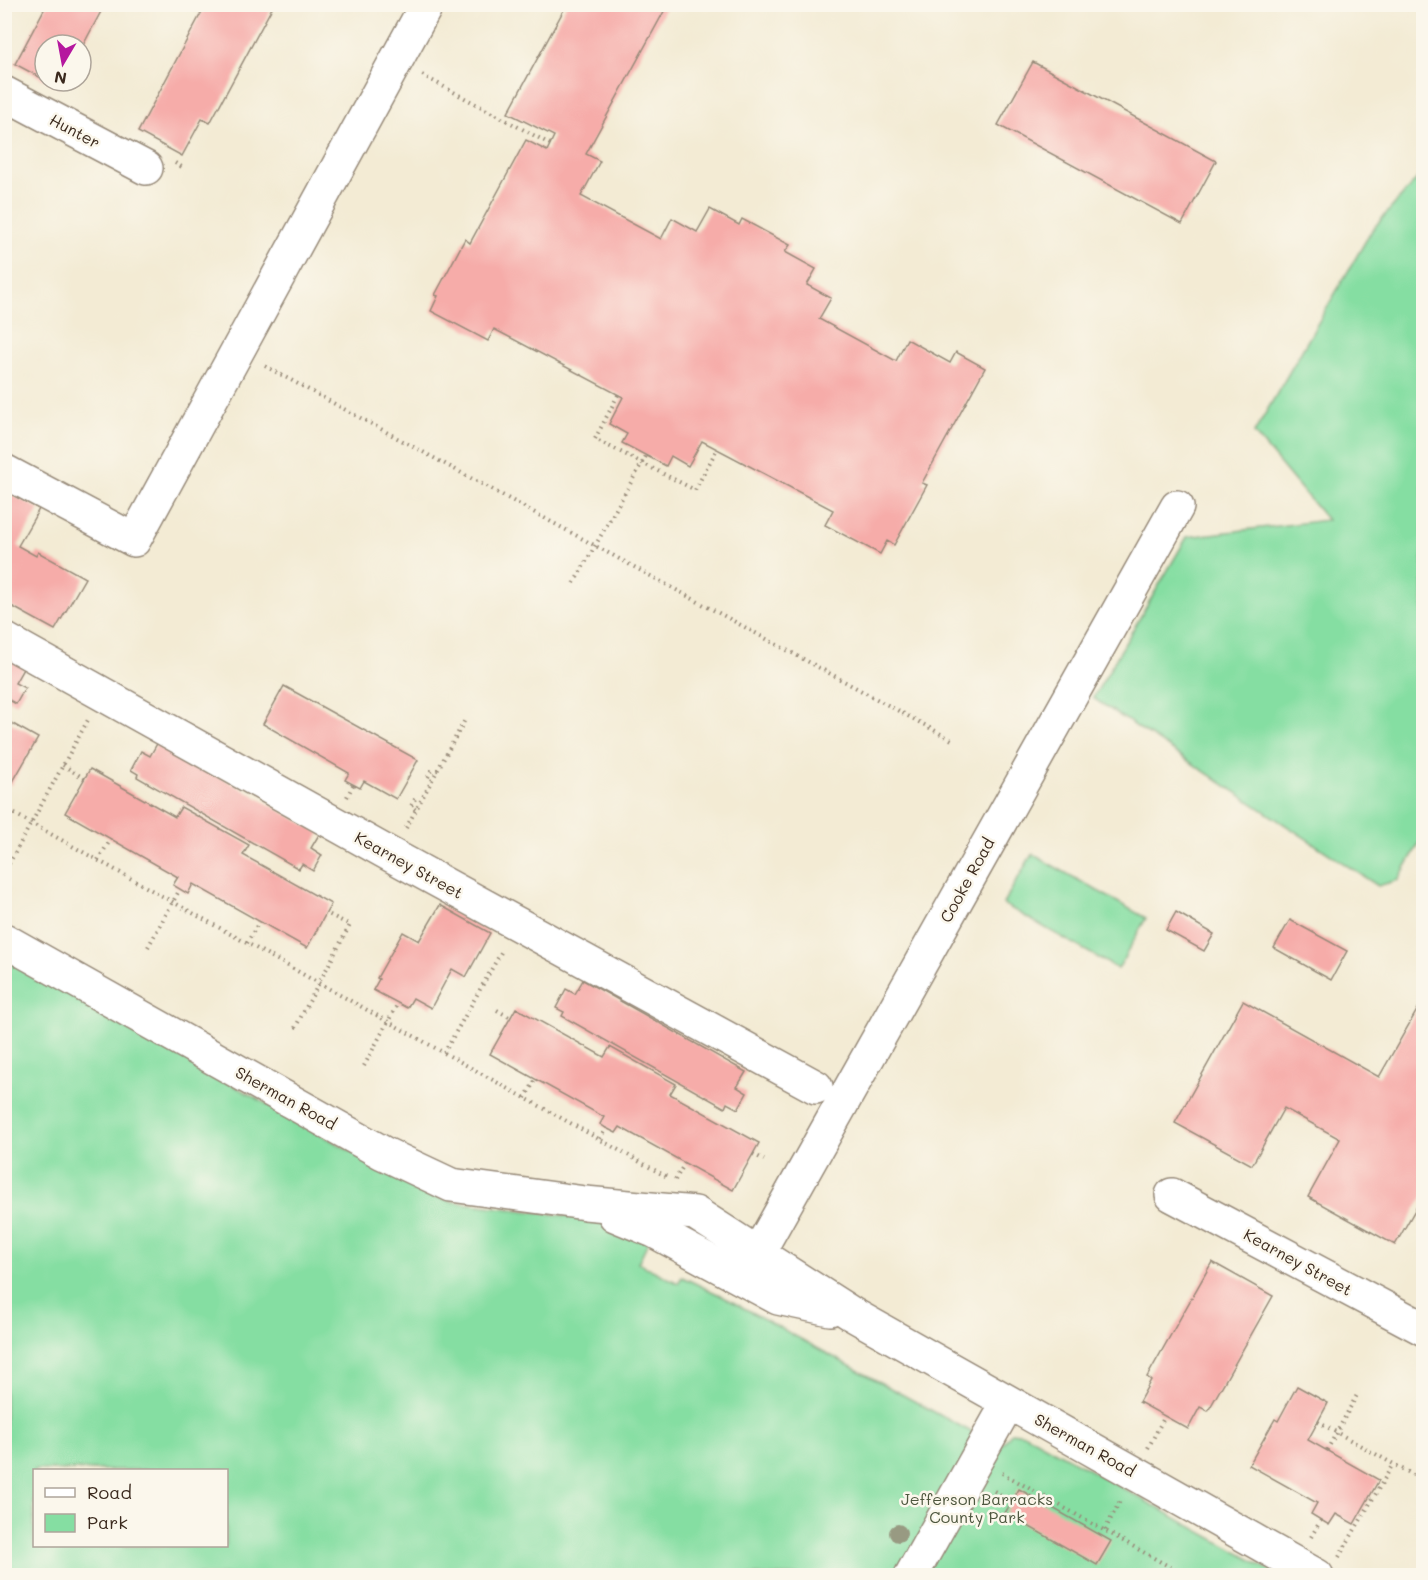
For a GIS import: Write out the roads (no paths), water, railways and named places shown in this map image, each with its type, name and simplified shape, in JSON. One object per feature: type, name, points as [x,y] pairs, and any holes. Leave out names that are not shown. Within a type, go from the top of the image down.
[{"type":"street","points":[[4,471],[134,540],[427,4]]},
{"type":"street","name":"Hunter","points":[[4,93],[147,168]]},
{"type":"street","name":"Cooke Road","points":[[758,1253],[1177,507]]},
{"type":"street","name":"Kearney Street","points":[[4,639],[391,855],[816,1087]]},
{"type":"street","name":"Sherman Road","points":[[4,940],[383,1153],[451,1185],[585,1203]]},
{"type":"street","name":"Kearney Street","points":[[1172,1195],[1424,1329]]},
{"type":"street","points":[[585,1203],[694,1213],[852,1314]]},
{"type":"street","points":[[585,1203],[654,1231],[778,1298],[852,1314]]},
{"type":"street","name":"Sherman Road","points":[[852,1314],[1008,1403],[1309,1564]]},
{"type":"street","points":[[911,1575],[1008,1403]]},
{"type":"park label","name":"Jefferson Barracks County Park","points":[[977,1508]]}]
